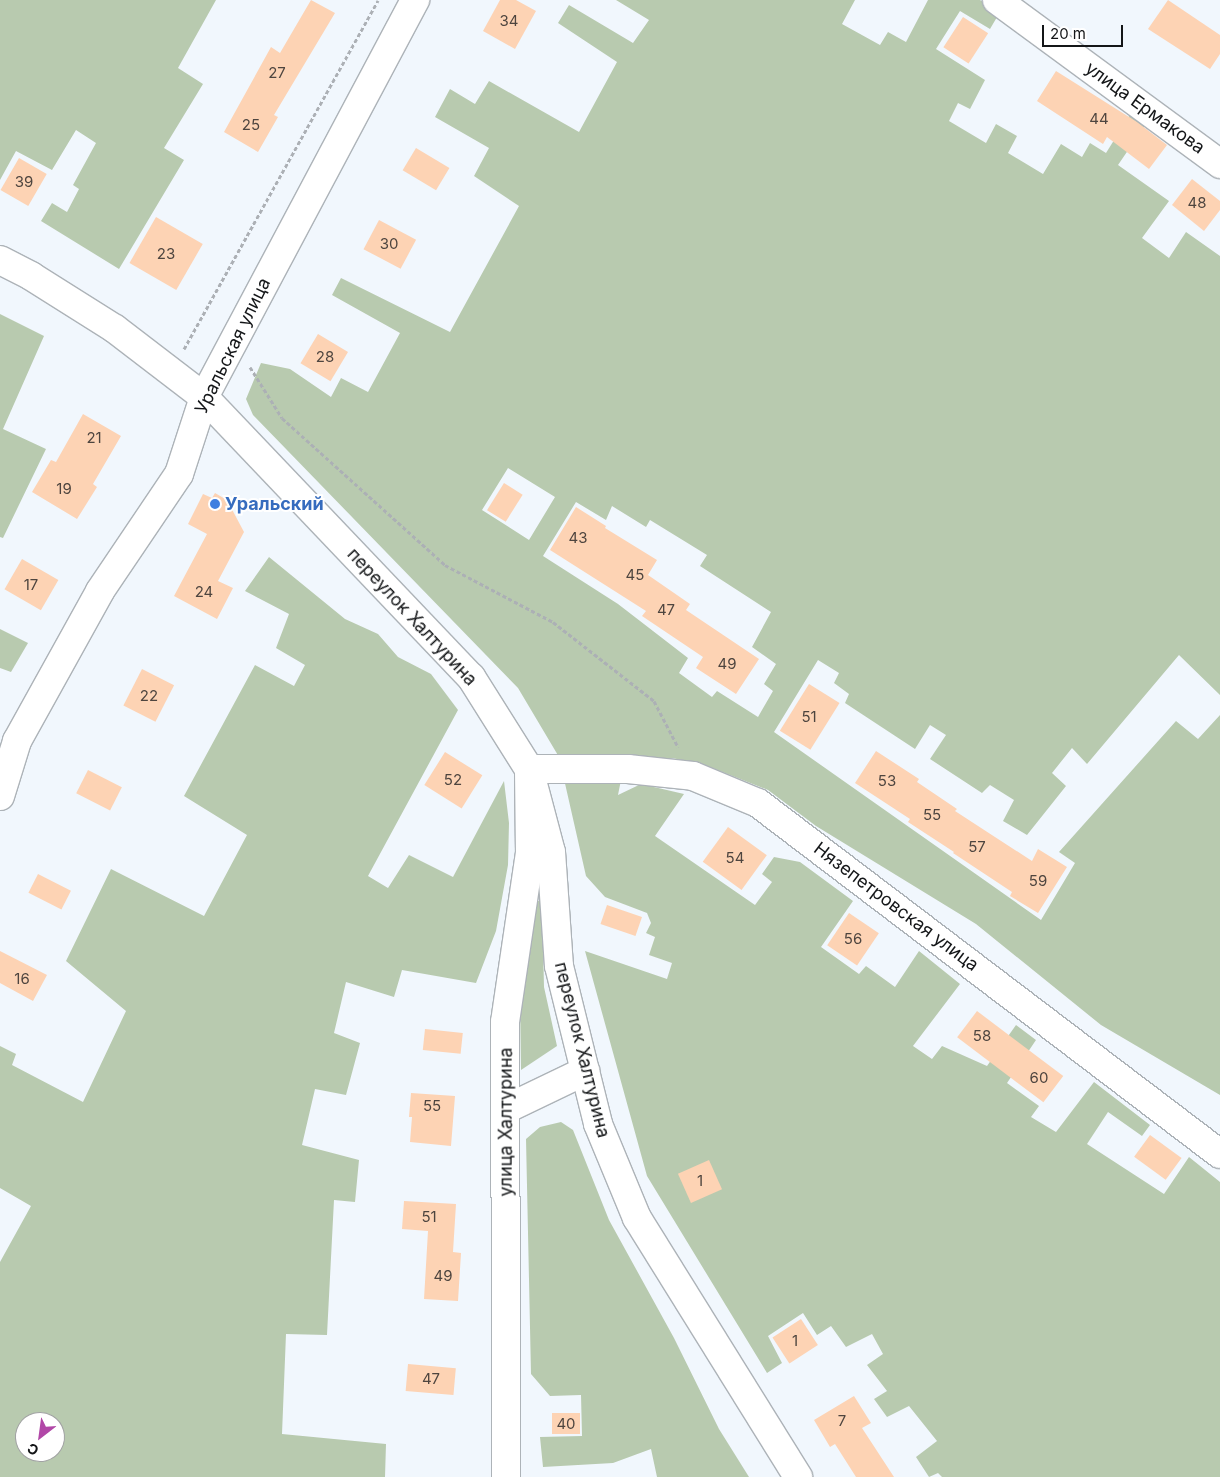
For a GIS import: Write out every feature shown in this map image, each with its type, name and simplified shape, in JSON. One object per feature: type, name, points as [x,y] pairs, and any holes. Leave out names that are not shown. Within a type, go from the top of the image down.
[{"type":"street","name":"Уральская улица","points":[[0,796],[17,740],[91,607],[179,474],[204,397],[415,0]]},
{"type":"street","name":"улица Ермакова","points":[[997,0],[1220,164]]},
{"type":"street","points":[[0,260],[31,276],[115,329],[204,397]]},
{"type":"street","name":"переулок Халтурина","points":[[204,397],[471,677],[529,770],[551,852],[559,966],[598,1124],[636,1218],[798,1477]]},
{"type":"street","name":"Нязепетровская улица","points":[[529,770],[628,769],[693,776],[758,803],[1220,1154]]},
{"type":"street","name":"улица Халтурина","points":[[506,1477],[505,1022],[530,853],[529,770]]},
{"type":"street","points":[[506,1109],[585,1071]]},
{"type":"path","points":[[171,372],[378,0]]},
{"type":"path","points":[[233,342],[282,418],[446,565],[553,622],[654,701],[693,776]]},
{"type":"green space","points":[[0,0],[216,0],[178,68],[203,84],[164,148],[184,160],[119,269],[41,221],[52,203],[67,212],[79,189],[73,185],[96,143],[76,130],[52,170],[16,151],[0,180]]},
{"type":"green space","points":[[616,0],[855,0],[842,24],[880,45],[888,32],[906,42],[928,0],[980,0],[1000,12],[990,29],[960,11],[936,49],[985,80],[970,109],[958,103],[949,121],[986,143],[996,124],[1017,136],[1008,153],[1043,174],[1061,144],[1082,157],[1090,143],[1106,153],[1131,113],[1146,124],[1118,165],[1169,201],[1142,238],[1169,258],[1186,232],[1220,256],[1220,695],[1179,655],[1087,764],[1072,748],[1052,773],[1066,786],[1027,835],[1003,821],[1014,800],[990,785],[982,793],[930,759],[946,735],[930,725],[915,749],[845,703],[849,694],[834,683],[839,673],[818,660],[774,732],[1041,920],[1075,863],[1059,852],[1176,721],[1198,739],[1220,715],[1220,1095],[1101,1025],[976,924],[816,826],[768,790],[705,765],[672,758],[625,760],[618,795],[641,784],[684,794],[655,836],[755,905],[772,882],[762,874],[774,857],[800,862],[853,901],[821,947],[859,974],[866,966],[895,987],[919,951],[960,984],[913,1046],[932,1059],[942,1046],[987,1066],[1016,1025],[1036,1040],[1007,1083],[1039,1106],[1031,1117],[1056,1132],[1094,1082],[1150,1125],[1142,1136],[1108,1112],[1087,1144],[1164,1194],[1189,1157],[1220,1182],[1220,1477],[942,1477],[938,1473],[929,1477],[916,1457],[937,1441],[909,1406],[887,1417],[874,1399],[887,1391],[867,1365],[883,1354],[872,1334],[846,1347],[831,1326],[817,1335],[803,1313],[768,1336],[782,1363],[767,1373],[647,1176],[585,951],[667,979],[672,963],[649,955],[655,937],[646,933],[651,923],[647,913],[605,897],[586,876],[559,757],[518,688],[253,415],[246,399],[261,363],[290,369],[331,397],[341,378],[368,392],[400,333],[332,295],[341,278],[450,332],[519,206],[474,176],[489,148],[435,117],[450,89],[475,104],[489,81],[579,132],[617,62],[558,23],[569,5],[633,43],[649,20]],"holes":[[[508,468],[555,497],[529,540],[482,510]],[[576,502],[606,520],[612,506],[646,527],[650,520],[707,555],[700,566],[771,612],[752,647],[776,664],[764,684],[773,691],[758,717],[717,691],[712,697],[679,673],[688,658],[618,604],[543,556]]]},
{"type":"green space","points":[[0,314],[44,336],[3,429],[46,449],[3,538],[0,537]]},
{"type":"green space","points":[[269,557],[345,619],[378,634],[398,657],[431,674],[458,710],[368,876],[388,888],[409,855],[453,877],[504,781],[509,823],[508,865],[496,931],[476,983],[402,970],[394,997],[346,982],[334,1033],[360,1043],[346,1095],[315,1089],[302,1145],[359,1160],[355,1202],[334,1200],[327,1335],[286,1334],[282,1434],[386,1444],[385,1477],[0,1477],[0,1262],[31,1206],[0,1188],[0,1046],[16,1054],[12,1065],[83,1102],[126,1011],[66,961],[111,869],[204,916],[247,835],[184,796],[255,665],[294,686],[305,665],[276,648],[289,614],[245,591]]},
{"type":"green space","points":[[0,629],[28,643],[11,672],[0,668]]},
{"type":"green space","points":[[534,901],[542,901],[544,987],[557,1046],[521,1070],[520,998]]},
{"type":"green space","points":[[561,1122],[573,1130],[609,1220],[674,1338],[719,1429],[749,1477],[657,1477],[651,1449],[613,1463],[543,1467],[540,1437],[582,1436],[581,1395],[550,1396],[531,1374],[526,1139],[540,1127]]},
{"type":"building","points":[[311,0],[335,13],[274,115],[278,117],[258,152],[224,132],[271,47],[280,53]]},
{"type":"building","points":[[500,0],[516,0],[536,11],[515,49],[483,31]]},
{"type":"building","points":[[1168,0],[1220,35],[1220,54],[1210,69],[1148,29]]},
{"type":"building","points":[[963,17],[988,33],[969,64],[943,47]]},
{"type":"building","points":[[1056,71],[1137,122],[1167,145],[1149,169],[1107,137],[1103,144],[1037,101]]},
{"type":"building","points":[[416,148],[449,168],[436,190],[403,170]]},
{"type":"building","points":[[19,158],[47,174],[28,206],[0,190]]},
{"type":"building","points":[[1192,179],[1220,201],[1220,210],[1204,231],[1172,205]]},
{"type":"building","points":[[156,217],[203,244],[176,290],[130,263]]},
{"type":"building","points":[[379,220],[416,240],[401,269],[364,249]]},
{"type":"building","points":[[318,334],[348,352],[330,381],[300,363]]},
{"type":"building","points":[[83,414],[121,436],[93,484],[97,487],[77,519],[32,492],[51,460],[56,462]]},
{"type":"building","points":[[504,483],[523,495],[506,522],[487,510]]},
{"type":"building","points":[[215,493],[227,500],[244,532],[218,581],[233,588],[217,619],[174,596],[207,534],[188,524],[203,494],[212,498]]},
{"type":"building","points":[[576,507],[606,526],[605,528],[657,560],[648,575],[690,604],[686,610],[759,659],[736,694],[696,668],[703,657],[642,616],[646,611],[550,550]]},
{"type":"building","points":[[22,559],[58,580],[41,610],[4,589]]},
{"type":"building","points":[[142,669],[174,685],[155,722],[123,706]]},
{"type":"building","points":[[809,684],[840,703],[810,750],[780,731]]},
{"type":"building","points":[[876,751],[919,779],[917,782],[957,809],[955,811],[1032,861],[1038,849],[1067,867],[1038,913],[1010,896],[1012,892],[908,822],[910,819],[855,783]]},
{"type":"building","points":[[445,752],[482,775],[462,808],[424,785]]},
{"type":"building","points":[[88,770],[122,787],[110,810],[76,793]]},
{"type":"building","points":[[728,827],[767,855],[742,890],[703,862]]},
{"type":"building","points":[[38,874],[71,891],[61,910],[28,893]]},
{"type":"building","points":[[607,905],[642,917],[635,936],[600,924]]},
{"type":"building","points":[[849,913],[879,933],[857,965],[827,945]]},
{"type":"building","points":[[0,951],[47,975],[33,1001],[0,983]]},
{"type":"building","points":[[977,1011],[1063,1076],[1043,1102],[957,1037]]},
{"type":"building","points":[[425,1029],[463,1033],[461,1054],[423,1050]]},
{"type":"building","points":[[411,1093],[455,1096],[451,1146],[410,1142],[412,1117],[409,1117]]},
{"type":"building","points":[[1150,1135],[1182,1158],[1166,1180],[1134,1157]]},
{"type":"building","points":[[709,1160],[722,1189],[691,1203],[678,1174]]},
{"type":"building","points":[[404,1201],[456,1204],[453,1252],[461,1253],[458,1301],[424,1299],[428,1231],[402,1229]]},
{"type":"building","points":[[801,1319],[818,1345],[789,1364],[772,1338]]},
{"type":"building","points":[[408,1364],[456,1368],[453,1395],[406,1391]]},
{"type":"building","points":[[854,1396],[871,1423],[862,1428],[894,1477],[856,1477],[835,1444],[830,1447],[814,1420]]},
{"type":"building","points":[[552,1413],[580,1413],[580,1434],[552,1434]]},
{"type":"place","name":"Уральский","points":[[215,504]]}]
